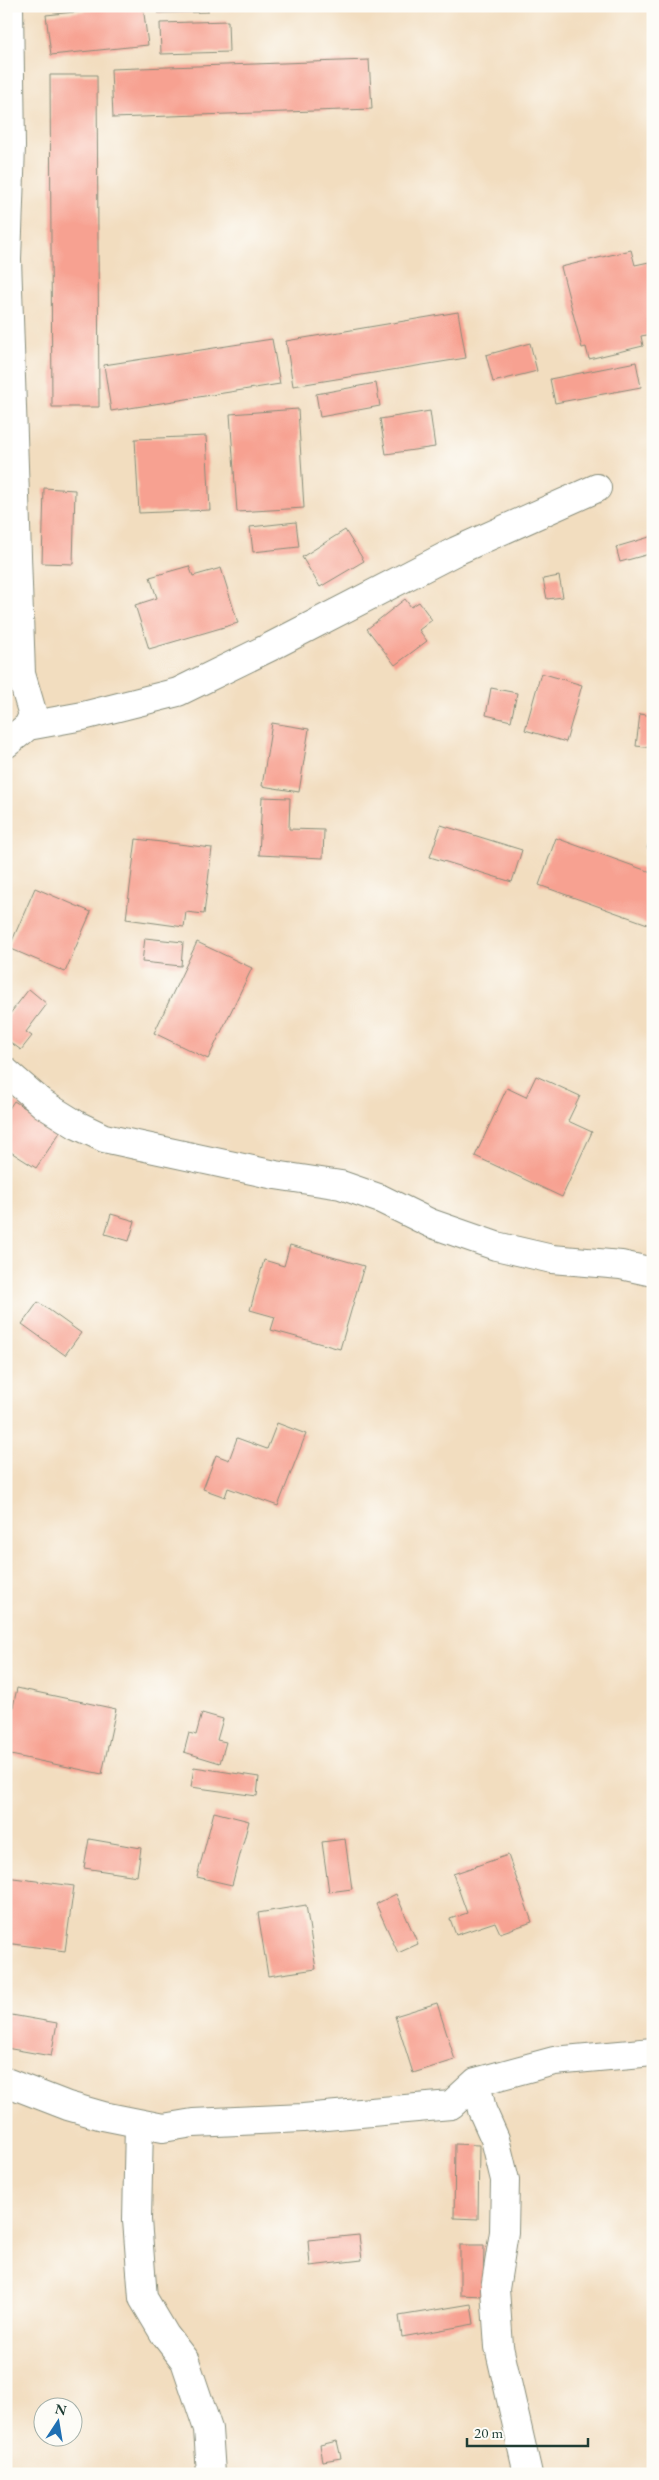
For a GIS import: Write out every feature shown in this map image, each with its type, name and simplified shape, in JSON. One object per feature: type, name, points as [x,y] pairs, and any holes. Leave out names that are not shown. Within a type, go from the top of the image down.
[{"type":"street","points":[[6,744],[28,726],[33,715],[13,671],[7,260],[11,146],[9,6]]},
{"type":"street","points":[[28,726],[83,716],[178,692],[456,551],[597,488]]},
{"type":"street","points":[[6,1072],[43,1104],[77,1125],[104,1138],[275,1175],[342,1186],[381,1199],[430,1223],[496,1246],[552,1260],[621,1265],[653,1272]]},
{"type":"street","points":[[6,2082],[68,2106],[139,2124],[163,2128],[193,2123],[302,2118],[451,2105],[476,2082],[554,2061],[653,2052]]},
{"type":"street","points":[[476,2082],[482,2110],[495,2139],[505,2180],[504,2232],[495,2289],[498,2337],[528,2474]]},
{"type":"street","points":[[139,2124],[137,2220],[143,2298],[164,2335],[186,2361],[208,2429],[211,2474]]},
{"type":"building","points":[[143,6],[148,45],[51,55],[46,15]]},
{"type":"building","points":[[158,6],[208,6],[208,12],[158,13]]},
{"type":"building","points":[[228,21],[229,52],[161,54],[160,23]]},
{"type":"building","points":[[369,60],[372,109],[113,118],[111,69]]},
{"type":"building","points":[[50,75],[97,75],[99,407],[52,407]]},
{"type":"building","points":[[631,250],[635,265],[649,262],[653,275],[653,334],[641,336],[643,346],[589,359],[586,347],[582,348],[561,267]]},
{"type":"building","points":[[458,312],[466,358],[293,386],[286,341]]},
{"type":"building","points":[[272,339],[280,384],[111,411],[104,365]]},
{"type":"building","points":[[530,343],[537,371],[493,382],[486,355]]},
{"type":"building","points":[[636,362],[641,387],[555,403],[550,379]]},
{"type":"building","points":[[376,383],[380,406],[320,417],[316,394]]},
{"type":"building","points":[[298,409],[304,508],[237,512],[230,414]]},
{"type":"building","points":[[430,411],[435,447],[386,454],[380,419]]},
{"type":"building","points":[[206,436],[210,510],[139,513],[135,439]]},
{"type":"building","points":[[44,488],[75,490],[73,564],[42,563]]},
{"type":"building","points":[[296,522],[299,547],[253,552],[250,527]]},
{"type":"building","points":[[345,530],[364,561],[320,587],[302,557]]},
{"type":"building","points":[[653,536],[653,553],[620,562],[616,547]]},
{"type":"building","points":[[189,566],[193,576],[221,568],[238,623],[149,649],[135,605],[157,598],[150,577]]},
{"type":"building","points":[[559,576],[563,597],[547,599],[543,579]]},
{"type":"building","points":[[405,599],[411,607],[419,602],[432,620],[419,630],[427,641],[395,665],[367,629]]},
{"type":"building","points":[[541,673],[582,685],[566,742],[525,730]]},
{"type":"building","points":[[491,688],[517,693],[511,721],[486,715]]},
{"type":"building","points":[[640,714],[653,716],[653,748],[636,746]]},
{"type":"building","points":[[272,723],[309,729],[299,792],[262,786]]},
{"type":"building","points":[[262,797],[290,798],[289,829],[324,830],[323,858],[259,855]]},
{"type":"building","points":[[441,825],[522,850],[512,882],[430,857]]},
{"type":"building","points":[[653,832],[653,851],[647,848]]},
{"type":"building","points":[[556,838],[653,873],[653,926],[539,885]]},
{"type":"building","points":[[136,839],[212,848],[204,914],[186,912],[184,927],[126,919]]},
{"type":"building","points":[[35,888],[91,912],[65,972],[9,948]]},
{"type":"building","points":[[145,938],[183,942],[181,966],[142,962]]},
{"type":"building","points":[[197,942],[252,968],[208,1059],[154,1033]]},
{"type":"building","points":[[29,989],[47,1004],[26,1032],[32,1036],[21,1050],[6,1039],[6,1013],[9,1015]]},
{"type":"building","points":[[536,1076],[580,1096],[568,1121],[592,1132],[562,1197],[475,1156],[507,1088],[526,1097]]},
{"type":"building","points":[[14,1101],[61,1131],[36,1168],[6,1149],[6,1113]]},
{"type":"building","points":[[111,1214],[135,1221],[129,1241],[105,1234]]},
{"type":"building","points":[[290,1245],[364,1266],[340,1349],[271,1330],[275,1317],[250,1310],[264,1260],[284,1266]]},
{"type":"building","points":[[38,1302],[81,1333],[65,1355],[22,1324]]},
{"type":"building","points":[[277,1423],[306,1434],[278,1506],[228,1488],[225,1497],[203,1489],[216,1455],[229,1460],[237,1438],[267,1449]]},
{"type":"building","points":[[17,1688],[116,1709],[102,1774],[6,1754],[6,1741]]},
{"type":"building","points":[[202,1713],[223,1719],[217,1740],[226,1742],[220,1763],[184,1752],[189,1733],[196,1735]]},
{"type":"building","points":[[194,1767],[259,1777],[257,1796],[191,1787]]},
{"type":"building","points":[[214,1812],[249,1821],[232,1885],[197,1877]]},
{"type":"building","points":[[89,1839],[141,1848],[137,1876],[84,1868]]},
{"type":"building","points":[[345,1839],[352,1889],[329,1892],[322,1842]]},
{"type":"building","points":[[508,1855],[532,1922],[500,1933],[495,1922],[456,1935],[450,1919],[467,1913],[453,1874]]},
{"type":"building","points":[[6,1877],[74,1886],[65,1951],[6,1943]]},
{"type":"building","points":[[396,1894],[418,1944],[398,1953],[376,1904]]},
{"type":"building","points":[[306,1905],[316,1969],[268,1976],[258,1913]]},
{"type":"building","points":[[437,2003],[455,2060],[413,2073],[395,2016]]},
{"type":"building","points":[[6,2014],[57,2023],[51,2056],[6,2048]]},
{"type":"building","points":[[455,2144],[479,2145],[478,2219],[454,2218]]},
{"type":"building","points":[[651,2208],[653,2208],[653,2227],[650,2227]]},
{"type":"building","points":[[359,2235],[362,2260],[310,2266],[308,2240]]},
{"type":"building","points":[[460,2245],[484,2245],[483,2296],[460,2295]]},
{"type":"building","points":[[471,2304],[474,2324],[402,2337],[399,2316]]},
{"type":"building","points":[[337,2441],[341,2458],[323,2461],[320,2445]]}]
